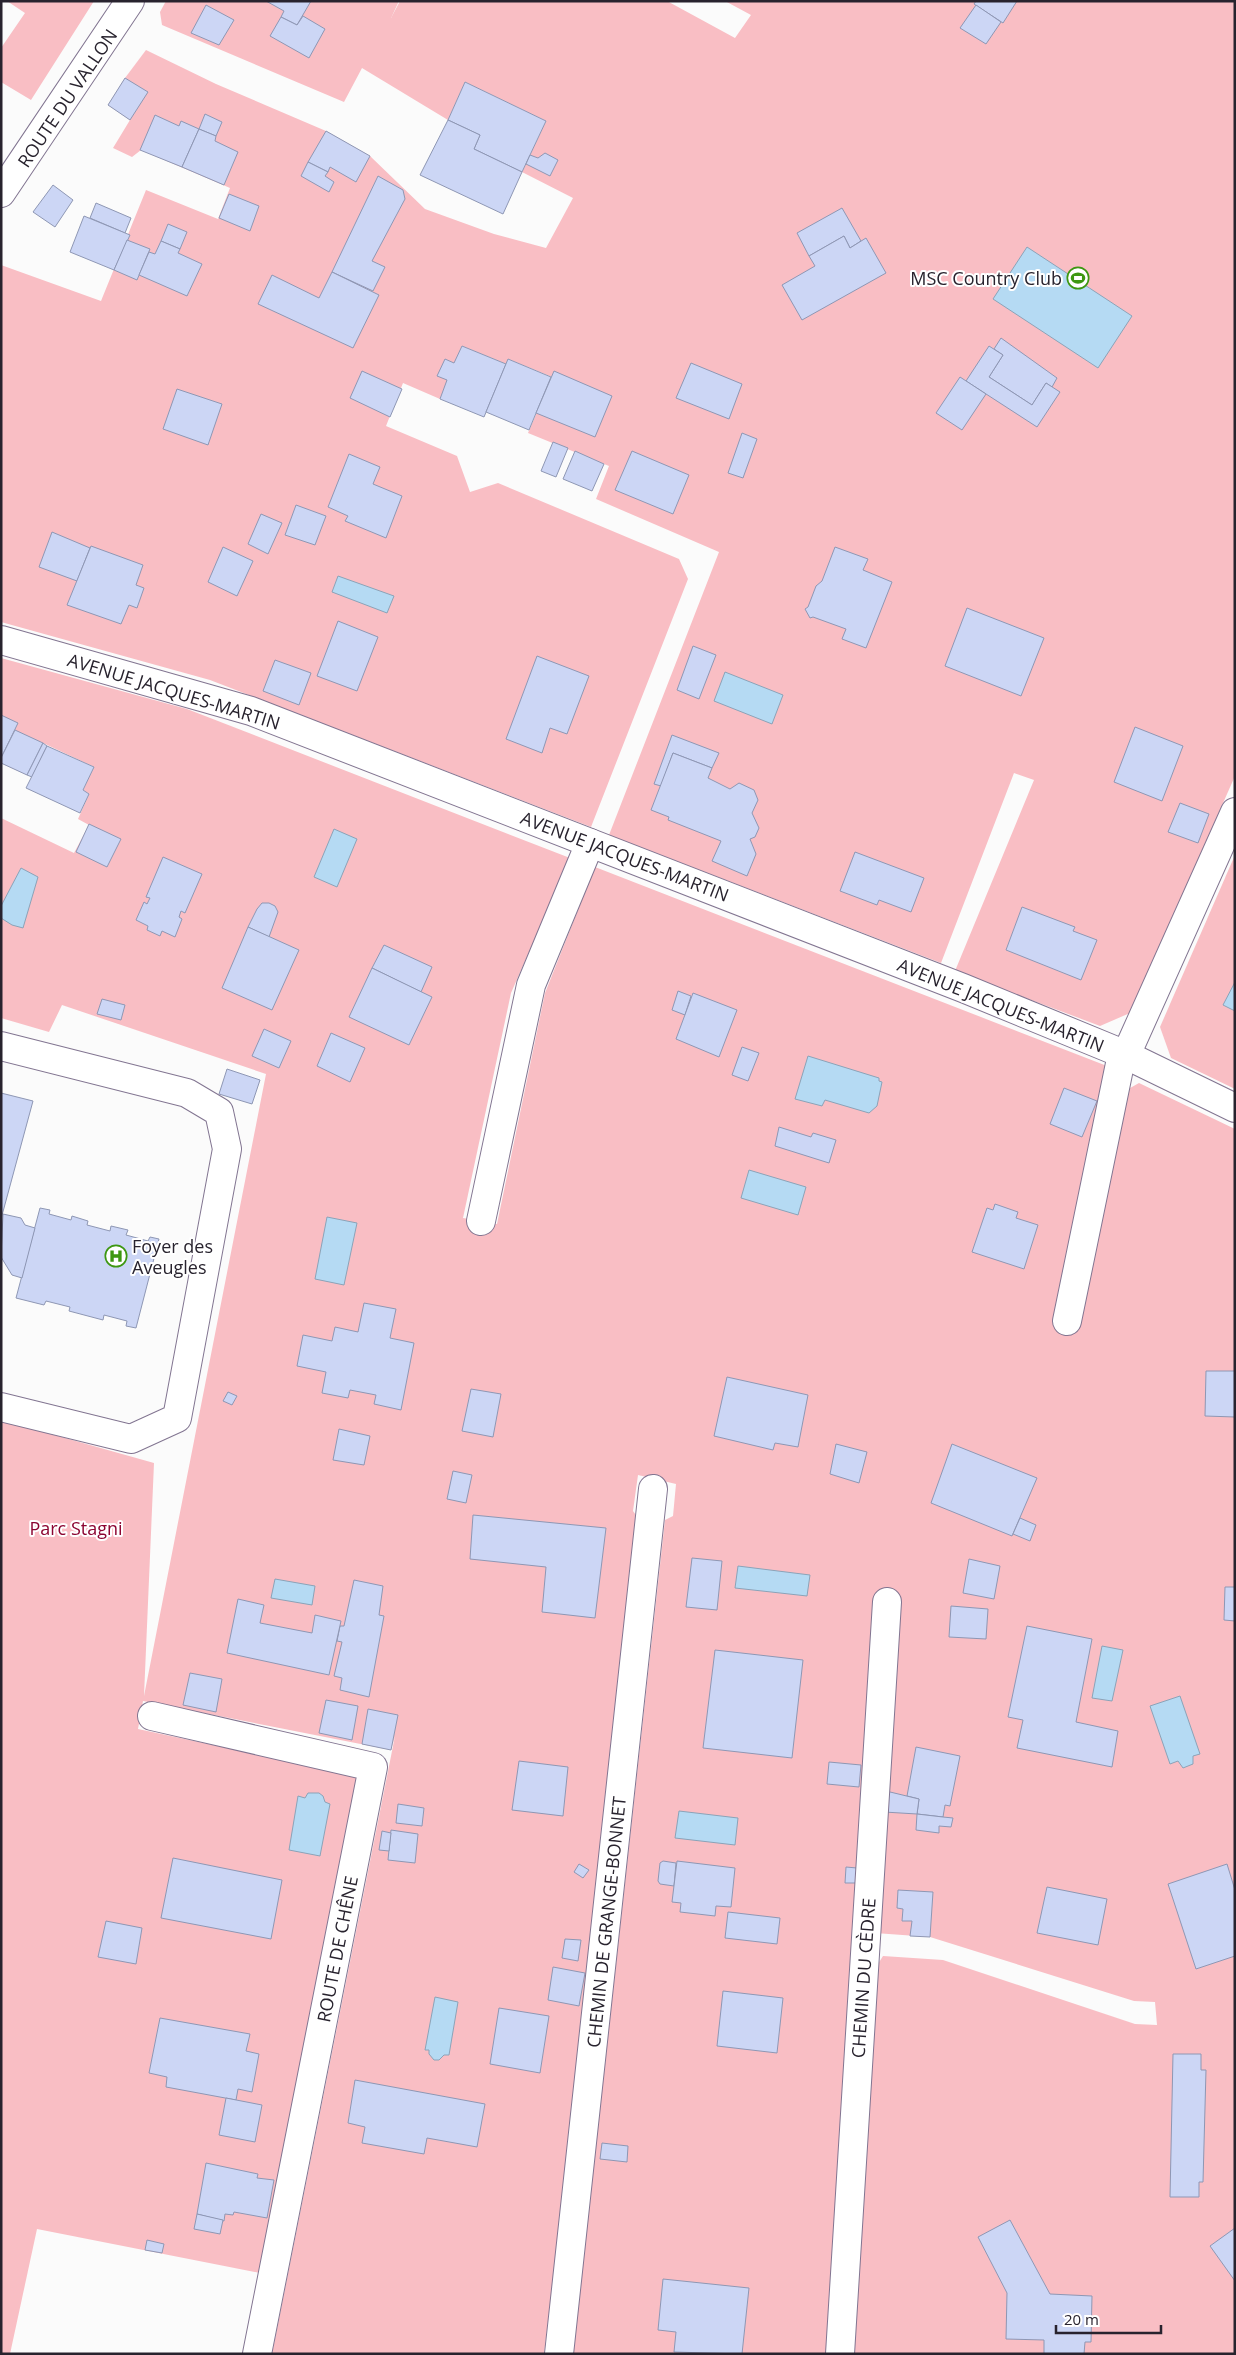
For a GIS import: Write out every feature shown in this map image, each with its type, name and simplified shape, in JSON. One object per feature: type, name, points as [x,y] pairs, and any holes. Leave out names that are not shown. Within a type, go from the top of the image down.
[{"type":"street","name":"ROUTE DU VALLON","points":[[1,193],[130,1]]},
{"type":"street","name":"AVENUE JACQUES-MARTIN","points":[[1,640],[251,710],[963,988],[1124,1054],[1235,1108]]},
{"type":"street","points":[[1067,1321],[1124,1054],[1235,812]]},
{"type":"street","points":[[481,1221],[531,985],[590,842]]},
{"type":"street","points":[[1,1046],[187,1093],[219,1112],[228,1149],[177,1418],[131,1439],[1,1407]]},
{"type":"street","name":"CHEMIN DE GRANGE-BONNET","points":[[559,2354],[653,1489]]},
{"type":"street","name":"CHEMIN DU CÈDRE","points":[[840,2354],[887,1602]]},
{"type":"street","name":"ROUTE DE CHÊNE","points":[[152,1716],[373,1767],[257,2354]]},
{"type":"green space","points":[[7,1],[94,1],[31,100],[1,82],[1,48],[25,13]]},
{"type":"green space","points":[[166,1],[399,1],[391,18],[400,1],[667,1],[735,38],[751,15],[725,1],[1235,1],[1235,776],[1130,1013],[1100,1026],[955,971],[1034,780],[1014,773],[941,963],[609,835],[719,552],[596,499],[609,466],[528,433],[552,377],[508,359],[506,364],[462,346],[440,399],[403,383],[386,426],[457,456],[470,492],[498,483],[679,559],[688,579],[591,827],[210,680],[1,622],[1,265],[101,301],[146,190],[218,219],[230,188],[141,150],[132,157],[113,148],[130,120],[108,105],[146,50],[216,84],[326,131],[370,156],[425,209],[494,234],[546,248],[573,198],[522,172],[546,121],[465,82],[448,120],[362,68],[344,102],[162,25],[160,12]]},
{"type":"green space","name":"Parc Stagni","points":[[1,658],[187,709],[570,858],[511,993],[463,1218],[497,1224],[545,993],[595,867],[1107,1066],[1123,1092],[1139,1083],[1235,1129],[1235,2354],[848,2354],[871,1975],[883,1956],[943,1960],[1135,2024],[1157,2025],[1155,2002],[1134,2001],[930,1937],[875,1933],[831,2354],[573,2354],[665,1520],[673,1516],[676,1484],[638,1475],[633,1511],[638,1518],[600,1851],[575,2099],[544,2354],[272,2354],[395,1736],[391,1750],[143,1701],[138,1729],[358,1776],[260,2273],[37,2229],[10,2354],[1,2354],[1,1420],[154,1463],[144,1696],[266,1074],[62,1005],[49,1032],[1,1018],[1,818],[74,853],[89,825],[78,819],[89,794],[83,790],[94,767],[43,743],[27,775],[1,763]]},
{"type":"green space","points":[[1235,855],[1235,1089],[1171,1058],[1160,1027]]},
{"type":"water","points":[[1027,247],[1132,316],[1098,368],[993,299]]},
{"type":"water","points":[[338,576],[394,596],[387,613],[332,592]]},
{"type":"water","points":[[725,672],[783,695],[772,724],[714,701]]},
{"type":"water","points":[[334,829],[357,839],[337,887],[314,877]]},
{"type":"water","points":[[21,868],[38,877],[23,928],[12,925],[1,918],[1,906]]},
{"type":"water","points":[[1235,982],[1235,1011],[1223,1005]]},
{"type":"water","points":[[808,1056],[879,1078],[879,1081],[882,1082],[877,1106],[869,1113],[825,1100],[822,1106],[795,1099]]},
{"type":"water","points":[[749,1170],[806,1187],[798,1215],[741,1198]]},
{"type":"water","points":[[327,1217],[357,1223],[344,1285],[315,1279]]},
{"type":"water","points":[[738,1566],[810,1575],[807,1596],[735,1588]]},
{"type":"water","points":[[275,1579],[315,1586],[312,1605],[271,1598]]},
{"type":"water","points":[[1102,1646],[1123,1650],[1112,1701],[1092,1698]]},
{"type":"water","points":[[1180,1696],[1200,1754],[1193,1756],[1193,1764],[1183,1768],[1178,1761],[1170,1764],[1150,1706]]},
{"type":"water","points":[[308,1793],[319,1793],[323,1796],[325,1802],[330,1804],[320,1856],[289,1850],[298,1796],[305,1798]]},
{"type":"water","points":[[679,1811],[738,1818],[735,1845],[675,1838]]},
{"type":"water","points":[[435,1997],[458,2002],[449,2055],[444,2055],[439,2060],[434,2060],[429,2054],[429,2050],[425,2050]]},
{"type":"building","points":[[266,1],[311,1],[297,25],[281,17],[284,11]]},
{"type":"building","points":[[976,1],[1017,1],[1003,23],[974,4]]},
{"type":"building","points":[[206,5],[234,20],[219,45],[191,33]]},
{"type":"building","points":[[976,5],[1001,22],[986,44],[960,28]]},
{"type":"building","points":[[303,16],[325,29],[309,58],[270,36],[281,17],[297,25]]},
{"type":"building","points":[[125,78],[148,92],[130,120],[108,105]]},
{"type":"building","points":[[465,82],[546,121],[522,172],[474,149],[480,135],[448,120]]},
{"type":"building","points":[[205,114],[222,122],[216,136],[199,129]]},
{"type":"building","points":[[155,115],[179,126],[181,121],[199,129],[182,167],[140,150]]},
{"type":"building","points":[[448,120],[480,135],[474,149],[522,172],[503,214],[420,175]]},
{"type":"building","points":[[199,129],[216,136],[215,141],[238,152],[224,185],[182,167]]},
{"type":"building","points":[[326,131],[370,156],[356,182],[330,167],[328,172],[308,162]]},
{"type":"building","points":[[545,153],[558,160],[550,176],[526,164],[530,155],[538,158]]},
{"type":"building","points":[[308,162],[328,172],[325,176],[334,182],[329,192],[301,176]]},
{"type":"building","points":[[378,176],[403,190],[405,199],[372,261],[385,267],[373,291],[332,272]]},
{"type":"building","points":[[53,185],[73,200],[55,227],[33,212]]},
{"type":"building","points":[[229,194],[259,206],[250,231],[219,218]]},
{"type":"building","points":[[96,203],[131,218],[125,233],[90,218]]},
{"type":"building","points":[[842,208],[861,241],[850,248],[844,236],[809,256],[797,233]]},
{"type":"building","points":[[84,216],[130,235],[114,270],[70,252]]},
{"type":"building","points":[[168,224],[187,232],[180,249],[161,241]]},
{"type":"building","points":[[844,236],[850,248],[866,238],[886,273],[802,320],[782,285],[815,266],[809,256]]},
{"type":"building","points":[[127,240],[150,249],[137,280],[114,270]]},
{"type":"building","points":[[161,241],[180,249],[178,253],[202,264],[187,296],[139,275],[149,252],[155,254]]},
{"type":"building","points":[[332,272],[379,295],[353,348],[258,304],[272,275],[319,298]]},
{"type":"building","points":[[1001,338],[1057,378],[1052,387],[1046,383],[1032,405],[989,377],[1003,355],[994,349]]},
{"type":"building","points":[[462,346],[506,364],[484,417],[440,399],[447,380],[437,376],[445,359],[454,363]]},
{"type":"building","points":[[989,346],[1003,355],[989,377],[1032,405],[1046,383],[1060,392],[1037,427],[966,381]]},
{"type":"building","points":[[508,359],[551,377],[529,430],[486,412]]},
{"type":"building","points":[[691,363],[742,384],[729,419],[676,398]]},
{"type":"building","points":[[362,371],[402,389],[390,417],[350,398]]},
{"type":"building","points":[[554,371],[612,396],[595,437],[536,413]]},
{"type":"building","points":[[960,377],[986,394],[962,430],[936,413]]},
{"type":"building","points":[[177,389],[222,404],[208,445],[163,429]]},
{"type":"building","points":[[742,433],[757,439],[743,478],[728,473]]},
{"type":"building","points":[[553,442],[568,448],[556,477],[541,471]]},
{"type":"building","points":[[575,451],[604,464],[592,491],[563,479]]},
{"type":"building","points":[[632,451],[689,475],[673,514],[615,490]]},
{"type":"building","points":[[349,454],[380,467],[373,484],[402,496],[386,538],[345,521],[348,516],[328,507]]},
{"type":"building","points":[[296,505],[326,516],[315,545],[285,535]]},
{"type":"building","points":[[261,514],[282,523],[268,554],[248,544]]},
{"type":"building","points":[[52,532],[90,548],[77,581],[39,567]]},
{"type":"building","points":[[91,546],[143,565],[136,585],[144,588],[137,608],[129,605],[121,624],[67,605]]},
{"type":"building","points":[[223,547],[253,561],[237,596],[208,582]]},
{"type":"building","points":[[835,547],[868,559],[863,570],[892,582],[866,648],[842,639],[846,629],[813,617],[810,618],[805,609],[808,607],[816,586],[822,581]]},
{"type":"building","points":[[967,608],[1044,638],[1021,696],[945,666]]},
{"type":"building","points":[[338,621],[378,637],[357,691],[317,676]]},
{"type":"building","points":[[693,646],[716,655],[699,699],[677,690]]},
{"type":"building","points":[[537,656],[589,676],[567,734],[550,728],[542,753],[506,739]]},
{"type":"building","points":[[275,660],[311,673],[299,705],[263,691]]},
{"type":"building","points":[[1,715],[18,723],[1,758]]},
{"type":"building","points":[[1135,727],[1183,746],[1162,801],[1114,782]]},
{"type":"building","points":[[15,730],[43,743],[27,775],[1,763],[1,758]]},
{"type":"building","points":[[672,735],[719,753],[712,768],[673,753],[661,786],[654,784]]},
{"type":"building","points":[[43,743],[47,746],[32,777],[27,775]]},
{"type":"building","points":[[47,746],[94,767],[83,790],[89,794],[80,813],[26,788]]},
{"type":"building","points":[[673,753],[712,768],[708,778],[730,789],[739,783],[754,790],[758,800],[752,813],[759,828],[755,837],[750,839],[756,854],[747,876],[712,861],[721,841],[668,820],[669,817],[651,810]]},
{"type":"building","points":[[1180,803],[1209,814],[1198,843],[1168,832]]},
{"type":"building","points":[[89,824],[121,839],[107,867],[76,852]]},
{"type":"building","points":[[855,852],[924,878],[911,912],[879,900],[877,905],[840,891]]},
{"type":"building","points":[[163,857],[202,874],[185,913],[181,911],[179,917],[182,919],[175,937],[162,931],[160,936],[147,930],[148,926],[136,920],[144,902],[147,904],[150,898],[146,897]]},
{"type":"building","points":[[262,903],[269,903],[275,906],[278,912],[269,937],[248,927]]},
{"type":"building","points":[[1022,907],[1075,927],[1073,931],[1097,940],[1081,980],[1006,950]]},
{"type":"building","points":[[248,927],[299,950],[272,1010],[222,988]]},
{"type":"building","points":[[384,945],[432,967],[421,992],[372,968]]},
{"type":"building","points":[[372,968],[432,997],[409,1045],[349,1017]]},
{"type":"building","points":[[678,991],[691,996],[685,1015],[672,1010]]},
{"type":"building","points":[[693,993],[737,1010],[719,1057],[676,1039]]},
{"type":"building","points":[[102,999],[125,1005],[121,1020],[97,1014]]},
{"type":"building","points":[[264,1029],[291,1041],[279,1068],[252,1056]]},
{"type":"building","points":[[331,1033],[365,1048],[350,1082],[317,1066]]},
{"type":"building","points":[[742,1047],[759,1053],[748,1081],[732,1075]]},
{"type":"building","points":[[227,1069],[260,1080],[252,1104],[219,1094]]},
{"type":"building","points":[[1064,1088],[1097,1101],[1082,1137],[1050,1124]]},
{"type":"building","points":[[1,1093],[33,1101],[1,1219]]},
{"type":"building","points":[[779,1127],[811,1137],[813,1133],[836,1140],[829,1163],[775,1146]]},
{"type":"building","points":[[995,1204],[1018,1212],[1016,1218],[1038,1225],[1024,1269],[972,1252],[987,1208],[993,1210]]},
{"type":"building","points":[[40,1208],[50,1210],[49,1214],[71,1220],[72,1216],[88,1221],[87,1225],[110,1231],[111,1226],[128,1230],[126,1235],[148,1241],[150,1237],[159,1239],[136,1328],[126,1326],[127,1321],[104,1315],[103,1320],[69,1311],[70,1307],[46,1301],[44,1305],[16,1298]]},
{"type":"building","points":[[3,1214],[21,1218],[25,1225],[35,1228],[22,1278],[12,1275],[1,1257]]},
{"type":"building","points":[[364,1303],[396,1309],[390,1338],[414,1343],[401,1410],[374,1404],[376,1395],[350,1390],[348,1398],[322,1393],[326,1372],[297,1366],[303,1335],[332,1341],[335,1327],[358,1332]]},
{"type":"building","points":[[1206,1371],[1235,1371],[1235,1417],[1205,1416]]},
{"type":"building","points":[[727,1377],[808,1395],[798,1447],[775,1443],[773,1450],[714,1436]]},
{"type":"building","points":[[471,1389],[501,1394],[493,1437],[462,1431]]},
{"type":"building","points":[[228,1392],[237,1396],[232,1405],[223,1401]]},
{"type":"building","points":[[339,1429],[370,1436],[364,1465],[333,1460]]},
{"type":"building","points":[[836,1444],[867,1452],[859,1483],[830,1474]]},
{"type":"building","points":[[952,1444],[1037,1478],[1012,1536],[931,1503]]},
{"type":"building","points":[[453,1471],[472,1475],[466,1503],[447,1499]]},
{"type":"building","points":[[473,1515],[606,1528],[595,1618],[542,1612],[546,1567],[470,1559]]},
{"type":"building","points":[[1020,1518],[1036,1525],[1030,1541],[1013,1534]]},
{"type":"building","points":[[692,1558],[722,1561],[717,1610],[686,1607]]},
{"type":"building","points":[[969,1559],[1000,1566],[994,1599],[963,1593]]},
{"type":"building","points":[[354,1580],[383,1586],[379,1615],[384,1616],[369,1697],[340,1690],[342,1678],[334,1676],[342,1642],[337,1641],[340,1626],[344,1626]]},
{"type":"building","points":[[1225,1587],[1235,1587],[1235,1621],[1224,1620]]},
{"type":"building","points":[[238,1599],[264,1605],[260,1623],[312,1633],[315,1615],[341,1621],[329,1675],[227,1653]]},
{"type":"building","points":[[951,1606],[988,1609],[986,1639],[949,1637]]},
{"type":"building","points":[[1027,1626],[1092,1639],[1076,1722],[1118,1731],[1112,1767],[1017,1748],[1023,1720],[1008,1717]]},
{"type":"building","points":[[715,1650],[803,1660],[792,1758],[703,1748]]},
{"type":"building","points":[[190,1673],[222,1679],[216,1712],[183,1705]]},
{"type":"building","points":[[326,1700],[358,1706],[352,1740],[319,1733]]},
{"type":"building","points":[[368,1709],[398,1715],[391,1750],[362,1744]]},
{"type":"building","points":[[916,1747],[960,1756],[950,1806],[945,1805],[943,1817],[917,1814],[919,1799],[907,1796]]},
{"type":"building","points":[[519,1761],[568,1767],[563,1816],[512,1810]]},
{"type":"building","points":[[829,1762],[861,1765],[859,1787],[827,1784]]},
{"type":"building","points":[[886,1791],[919,1799],[917,1814],[884,1812]]},
{"type":"building","points":[[398,1804],[424,1808],[422,1826],[396,1823]]},
{"type":"building","points":[[917,1814],[953,1818],[951,1827],[939,1826],[939,1833],[916,1830]]},
{"type":"building","points":[[391,1830],[418,1834],[415,1863],[388,1860]]},
{"type":"building","points":[[382,1831],[391,1833],[389,1851],[379,1850]]},
{"type":"building","points":[[173,1858],[282,1880],[271,1939],[161,1918]]},
{"type":"building","points":[[663,1861],[676,1863],[674,1886],[660,1884],[658,1881],[660,1863]]},
{"type":"building","points":[[677,1861],[735,1868],[731,1907],[716,1906],[715,1916],[680,1912],[681,1903],[672,1902]]},
{"type":"building","points":[[579,1864],[589,1870],[583,1878],[574,1872]]},
{"type":"building","points":[[1227,1864],[1235,1890],[1235,1956],[1196,1969],[1168,1884]]},
{"type":"building","points":[[846,1867],[857,1868],[856,1883],[845,1883]]},
{"type":"building","points":[[1047,1887],[1107,1899],[1098,1945],[1037,1933]]},
{"type":"building","points":[[898,1890],[933,1892],[930,1937],[910,1936],[912,1921],[902,1921],[903,1909],[897,1908]]},
{"type":"building","points":[[728,1912],[780,1918],[777,1944],[725,1938]]},
{"type":"building","points":[[106,1921],[142,1928],[136,1964],[98,1957]]},
{"type":"building","points":[[565,1939],[581,1940],[578,1961],[562,1958]]},
{"type":"building","points":[[553,1967],[585,1973],[579,2006],[548,2000]]},
{"type":"building","points":[[723,1991],[783,1998],[777,2053],[717,2046]]},
{"type":"building","points":[[499,2008],[549,2016],[540,2073],[490,2064]]},
{"type":"building","points":[[160,2018],[250,2034],[246,2051],[259,2054],[252,2092],[238,2089],[236,2100],[166,2087],[167,2077],[149,2073]]},
{"type":"building","points":[[1173,2054],[1201,2054],[1201,2070],[1206,2070],[1203,2182],[1199,2182],[1199,2197],[1170,2197]]},
{"type":"building","points":[[355,2080],[485,2104],[477,2147],[427,2138],[424,2154],[362,2143],[365,2127],[348,2123]]},
{"type":"building","points":[[226,2098],[262,2105],[255,2142],[219,2135]]},
{"type":"building","points":[[602,2143],[628,2146],[627,2162],[600,2159]]},
{"type":"building","points":[[206,2163],[258,2174],[257,2178],[274,2180],[267,2218],[234,2212],[233,2215],[225,2214],[224,2221],[197,2214]]},
{"type":"building","points":[[197,2214],[223,2220],[220,2234],[194,2229]]},
{"type":"building","points":[[1010,2220],[1050,2294],[1092,2296],[1091,2342],[1085,2342],[1084,2354],[1044,2354],[1044,2340],[1006,2339],[1007,2293],[978,2237]]},
{"type":"building","points":[[1235,2228],[1235,2281],[1210,2246]]},
{"type":"building","points":[[147,2240],[164,2244],[162,2253],[145,2250]]},
{"type":"building","points":[[663,2279],[749,2288],[742,2354],[674,2352],[676,2332],[658,2330]]},
{"type":"place","name":"MSC Country Club","points":[[1078,278]]},
{"type":"place","name":"Foyer des Aveugles","points":[[116,1256]]}]
